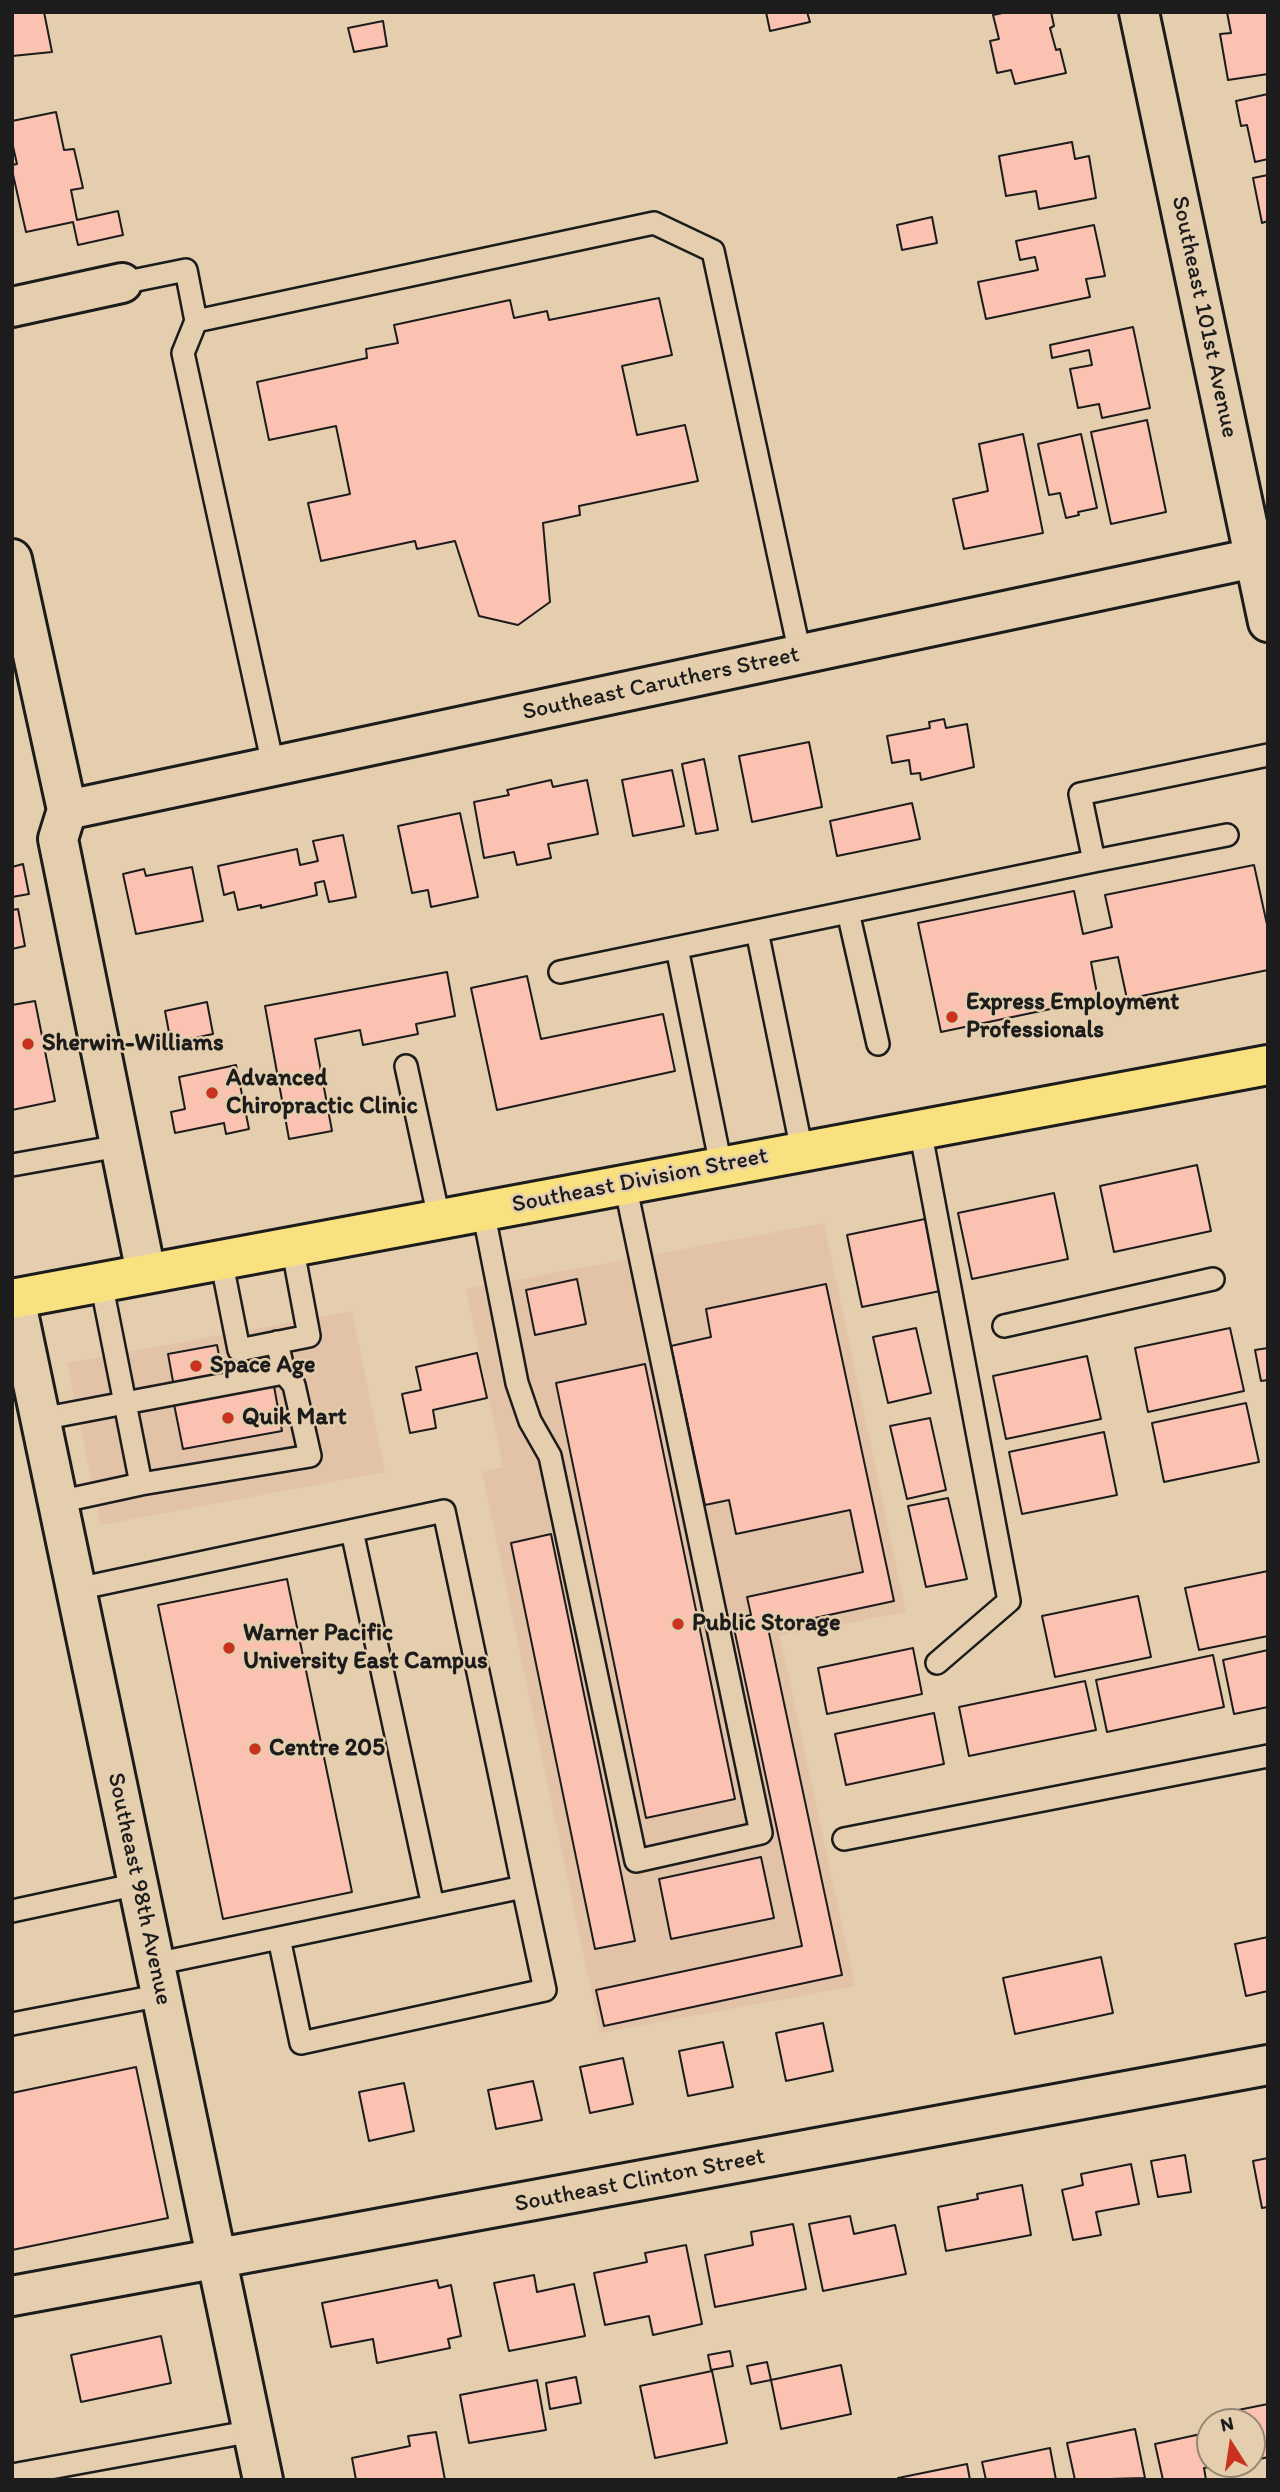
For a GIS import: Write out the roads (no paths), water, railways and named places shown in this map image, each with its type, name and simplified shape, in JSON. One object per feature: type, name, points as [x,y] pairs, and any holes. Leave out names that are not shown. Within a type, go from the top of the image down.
[{"type":"main road","name":"Southeast Division Street","points":[[14,1298],[1268,1065]]},
{"type":"street","name":"Southeast 101st Avenue","points":[[1139,12],[1268,621]]},
{"type":"street","points":[[12,307],[122,283]]},
{"type":"street","name":"Southeast Caruthers Street","points":[[67,810],[1254,558]]},
{"type":"street","points":[[12,559],[22,655],[67,810],[58,839],[146,1273]]},
{"type":"street","name":"Southeast 98th Avenue","points":[[14,1298],[263,2480]]},
{"type":"street","name":"Southeast Clinton Street","points":[[12,2296],[1268,2065]]},
{"type":"lane","points":[[196,321],[653,223],[713,251],[800,654]]},
{"type":"lane","points":[[122,283],[186,270],[196,321],[183,353],[273,765]]},
{"type":"lane","points":[[1094,861],[1080,794],[1268,755]]},
{"type":"lane","points":[[560,972],[1227,835]]},
{"type":"lane","points":[[848,912],[877,1044]]},
{"type":"lane","points":[[757,931],[802,1151]]},
{"type":"lane","points":[[677,948],[721,1166]]},
{"type":"lane","points":[[406,1066],[439,1219]]},
{"type":"lane","points":[[920,1129],[1009,1601],[937,1663]]},
{"type":"lane","points":[[12,1165],[119,1146]]},
{"type":"lane","points":[[483,1210],[517,1383],[530,1421],[550,1456],[636,1861],[761,1833],[625,1184]]},
{"type":"lane","points":[[221,1259],[239,1350],[309,1336],[292,1245]]},
{"type":"lane","points":[[1004,1326],[1213,1279]]},
{"type":"lane","points":[[101,1282],[141,1484]]},
{"type":"lane","points":[[58,1502],[141,1484],[310,1456],[295,1385],[284,1373],[277,1342]]},
{"type":"lane","points":[[41,1419],[284,1373]]},
{"type":"lane","points":[[76,1589],[444,1511],[545,1990],[301,2043],[279,1938]]},
{"type":"lane","points":[[352,1531],[433,1906]]},
{"type":"lane","points":[[845,1839],[1268,1756]]},
{"type":"lane","points":[[12,1911],[138,1884]]},
{"type":"lane","points":[[12,2024],[158,1980],[279,1938],[523,1887]]},
{"type":"lane","points":[[12,2475],[253,2431]]},
{"type":"place","name":"Express Employment Professionals","points":[[952,1017]]},
{"type":"place","name":"Sherwin-Williams","points":[[28,1044]]},
{"type":"place","name":"Advanced Chiropractic Clinic","points":[[212,1093]]},
{"type":"place","name":"Space Age","points":[[196,1366]]},
{"type":"place","name":"Quik Mart","points":[[228,1418]]},
{"type":"place","name":"Public Storage","points":[[678,1624]]},
{"type":"place","name":"Warner Pacific University East Campus","points":[[229,1648]]},
{"type":"place","name":"Centre 205","points":[[255,1749]]}]
